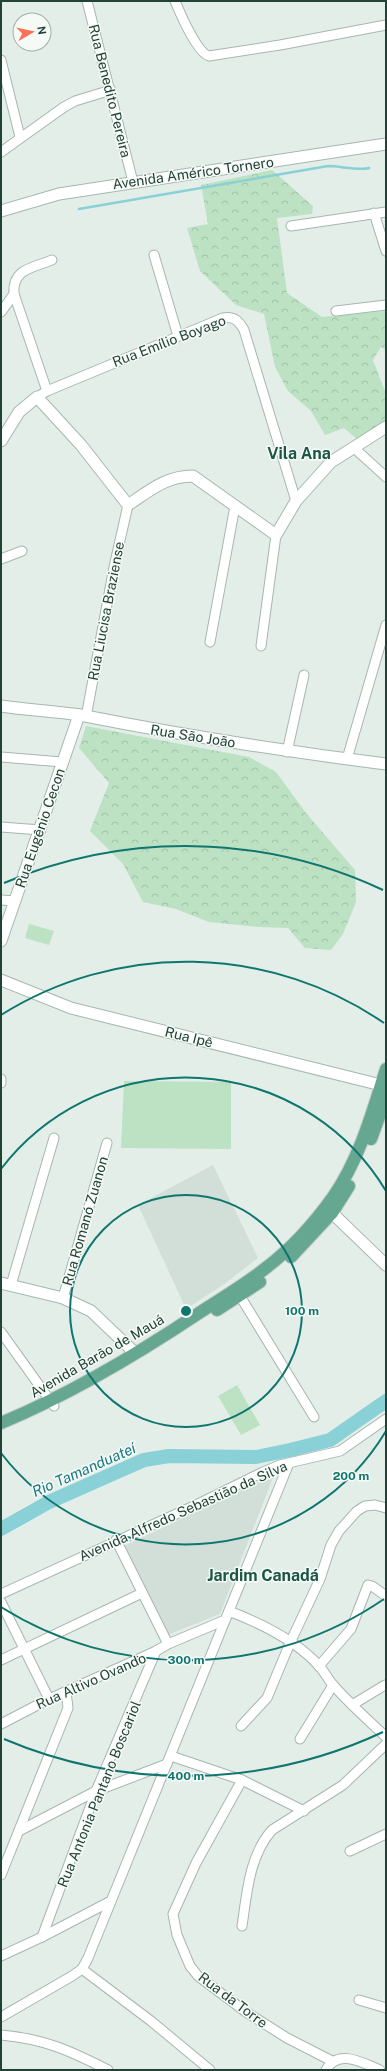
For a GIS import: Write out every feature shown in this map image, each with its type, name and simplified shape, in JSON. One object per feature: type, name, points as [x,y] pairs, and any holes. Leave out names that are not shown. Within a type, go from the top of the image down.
[{"type":"main road","name":"Avenida Barão de Mauá","points":[[1,1430],[53,1403],[104,1380],[267,1267],[329,1210],[361,1143],[386,1068]]},
{"type":"main road","points":[[378,1122],[376,1118],[381,1097],[381,1085]]},
{"type":"main road","name":"Avenida Barão de Mauá","points":[[137,1356],[240,1296],[288,1260],[329,1210],[362,1162],[386,1098]]},
{"type":"main road","name":"Avenida Barão de Mauá","points":[[1,1423],[53,1403]]},
{"type":"street","name":"Rua Benedito Pereira","points":[[87,1],[111,90],[133,182]]},
{"type":"street","points":[[175,1],[180,14],[206,55],[214,56],[386,25]]},
{"type":"street","points":[[1,60],[5,98],[20,137]]},
{"type":"street","points":[[1,152],[20,137],[70,103],[111,90]]},
{"type":"street","name":"Avenida Américo Tornero","points":[[1,211],[59,194],[386,144]]},
{"type":"street","points":[[291,226],[386,212]]},
{"type":"street","points":[[374,213],[386,251]]},
{"type":"street","points":[[154,255],[178,336]]},
{"type":"street","points":[[52,260],[22,272],[16,276],[13,286],[42,394],[128,505],[167,480],[183,476],[193,476],[276,535]]},
{"type":"street","points":[[1,312],[14,294]]},
{"type":"street","points":[[336,311],[386,305]]},
{"type":"street","name":"Rua Emílio Boyago","points":[[42,394],[178,336],[223,318],[232,318],[240,323],[252,354],[296,501]]},
{"type":"street","points":[[1,441],[19,412],[42,394]]},
{"type":"street","points":[[261,646],[276,535],[296,501],[331,462],[386,427]]},
{"type":"street","points":[[353,448],[386,477]]},
{"type":"street","name":"Rua Liucisa Braziense","points":[[83,716],[128,505]]},
{"type":"street","points":[[210,642],[235,506]]},
{"type":"street","points":[[1,560],[22,551]]},
{"type":"street","points":[[347,759],[386,625]]},
{"type":"street","points":[[287,752],[304,675]]},
{"type":"street","name":"Rua São João","points":[[1,706],[83,716],[287,752],[386,764]]},
{"type":"street","name":"Rua Eugênio Cecon","points":[[1,941],[62,762],[83,716]]},
{"type":"street","points":[[1,758],[62,762]]},
{"type":"street","points":[[1,827],[40,830]]},
{"type":"street","points":[[1,900],[15,901]]},
{"type":"street","name":"Rua Ipê","points":[[1,980],[71,1008],[381,1085]]},
{"type":"street","points":[[54,1138],[6,1284],[63,1298],[92,1311],[137,1356]]},
{"type":"street","name":"Rua Romanó Zuanon","points":[[63,1298],[106,1143]]},
{"type":"street","points":[[329,1210],[386,1265]]},
{"type":"street","points":[[240,1296],[314,1418]]},
{"type":"street","points":[[1,1332],[53,1403]]},
{"type":"street","name":"Avenida Alfredo Sebastião da Silva","points":[[1,1594],[116,1540],[198,1504],[263,1472],[290,1463],[321,1457],[340,1451],[386,1419]]},
{"type":"street","points":[[1,2017],[82,1969],[218,1643],[227,1615],[290,1463]]},
{"type":"street","points":[[241,1726],[267,1698],[290,1643],[320,1579],[331,1545],[339,1531],[356,1511],[365,1506],[375,1505],[386,1508]]},
{"type":"street","points":[[116,1540],[168,1644]]},
{"type":"street","points":[[319,1666],[351,1629],[368,1585],[372,1586],[386,1596]]},
{"type":"street","points":[[1,1660],[142,1593]]},
{"type":"street","points":[[1,1602],[49,1699]]},
{"type":"street","points":[[227,1615],[258,1622],[290,1643],[319,1666],[333,1685],[352,1706],[386,1737]]},
{"type":"street","name":"Rua Altivo Ovando","points":[[1,1724],[49,1699],[156,1651],[227,1615]]},
{"type":"street","name":"Rua Antonia Pantano Boscariol","points":[[42,1937],[96,1792],[156,1651]]},
{"type":"street","points":[[300,1739],[333,1685]]},
{"type":"street","points":[[352,1706],[385,1685]]},
{"type":"street","points":[[1,1875],[68,1708],[66,1692]]},
{"type":"street","points":[[242,1926],[251,1869],[263,1840],[272,1830],[343,1785],[386,1744]]},
{"type":"street","points":[[19,1831],[96,1792],[169,1760],[242,1780],[304,1811]]},
{"type":"street","name":"Rua da Torre","points":[[242,1780],[196,1863],[173,1914],[179,1940],[190,1966],[198,1976],[246,2012],[287,2038],[332,2061]]},
{"type":"street","points":[[350,1851],[386,1834]]},
{"type":"street","points":[[1,1956],[42,1937],[111,1901]]},
{"type":"street","points":[[82,1969],[151,2021],[210,2070]]},
{"type":"street","points":[[359,2000],[386,2008]]},
{"type":"street","points":[[1,2035],[27,2038],[60,2047],[108,2070]]},
{"type":"street","points":[[326,2070],[332,2061],[341,2058],[350,2059],[380,2070]]},
{"type":"shaded area","points":[[213,1165],[258,1258],[223,1285],[186,1309],[138,1205]]},
{"type":"shaded area","points":[[274,1475],[220,1614],[167,1635],[124,1546]]},
{"type":"green space","points":[[272,170],[313,206],[312,214],[277,218],[287,293],[322,317],[386,311],[386,350],[381,347],[373,360],[386,394],[386,421],[357,439],[344,428],[325,435],[311,411],[288,391],[275,367],[264,314],[236,305],[200,271],[187,228],[208,224],[201,185]]},
{"type":"green space","points":[[86,726],[249,757],[276,772],[306,813],[355,870],[356,902],[343,934],[331,950],[305,948],[288,928],[258,927],[209,922],[176,909],[143,902],[123,864],[90,831],[109,783],[79,748]]},
{"type":"green space","points":[[29,924],[54,931],[49,945],[25,938]]},
{"type":"green space","points":[[124,1081],[231,1082],[231,1149],[121,1148]]},
{"type":"green space","points":[[237,1385],[260,1425],[241,1435],[218,1396]]},
{"type":"waterway","points":[[79,209],[328,166],[360,169],[369,168]]},
{"type":"waterway","name":"Rio Tamanduateí","points":[[1,1529],[49,1502],[144,1460],[169,1456],[256,1457],[290,1450],[330,1440],[386,1401]]},
{"type":"district","name":"Vila Ana","points":[[299,453]]},
{"type":"district","name":"Jardim Canadá","points":[[263,1575]]}]
